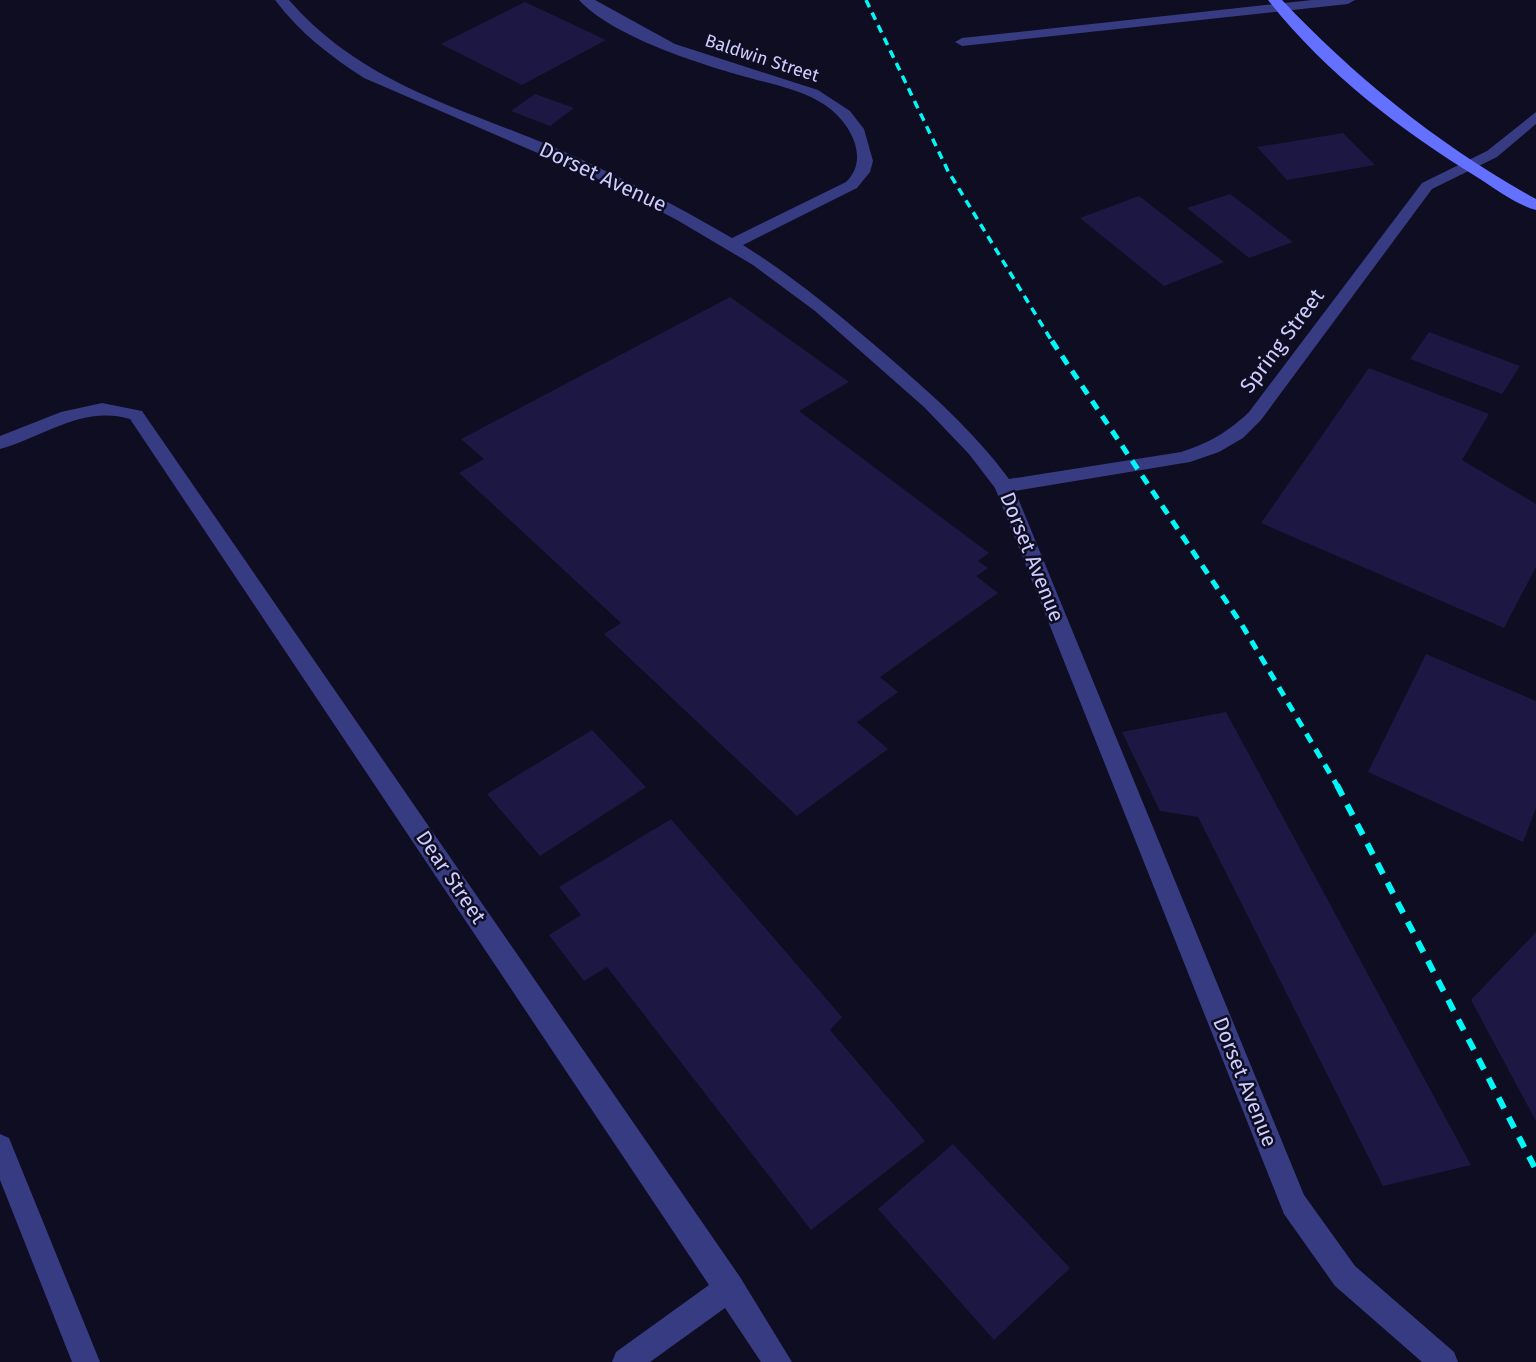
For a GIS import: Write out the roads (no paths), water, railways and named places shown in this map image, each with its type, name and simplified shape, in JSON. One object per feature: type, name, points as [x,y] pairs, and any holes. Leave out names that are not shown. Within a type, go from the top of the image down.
[{"type":"street","name":"Dorset Avenue","points":[[282,0],[304,29],[357,69],[635,191],[732,244],[820,307],[940,410],[976,447],[1004,486],[1294,1204],[1345,1276],[1444,1362]]},
{"type":"street","name":"Baldwin Street","points":[[586,0],[638,32],[669,46],[809,91],[834,103],[850,117],[860,132],[866,156],[863,172],[857,181],[846,189],[732,244]]},
{"type":"street","points":[[962,42],[1279,4],[1348,0]]},
{"type":"street","points":[[1279,4],[1323,52],[1365,90],[1465,166],[1536,205]]},
{"type":"street","name":"Spring Street","points":[[1004,486],[1182,458],[1213,448],[1237,434],[1255,416],[1427,186],[1492,154],[1536,116]]},
{"type":"street","name":"Dear Street","points":[[0,443],[76,414],[112,407],[136,415],[730,1287],[778,1362]]},
{"type":"street","points":[[0,1147],[86,1362]]},
{"type":"street","points":[[626,1362],[730,1287]]},
{"type":"railway","points":[[866,0],[948,171],[1053,343]]},
{"type":"railway","points":[[1052,341],[1242,625],[1338,787]]},
{"type":"railway","points":[[1337,785],[1536,1170]]}]
